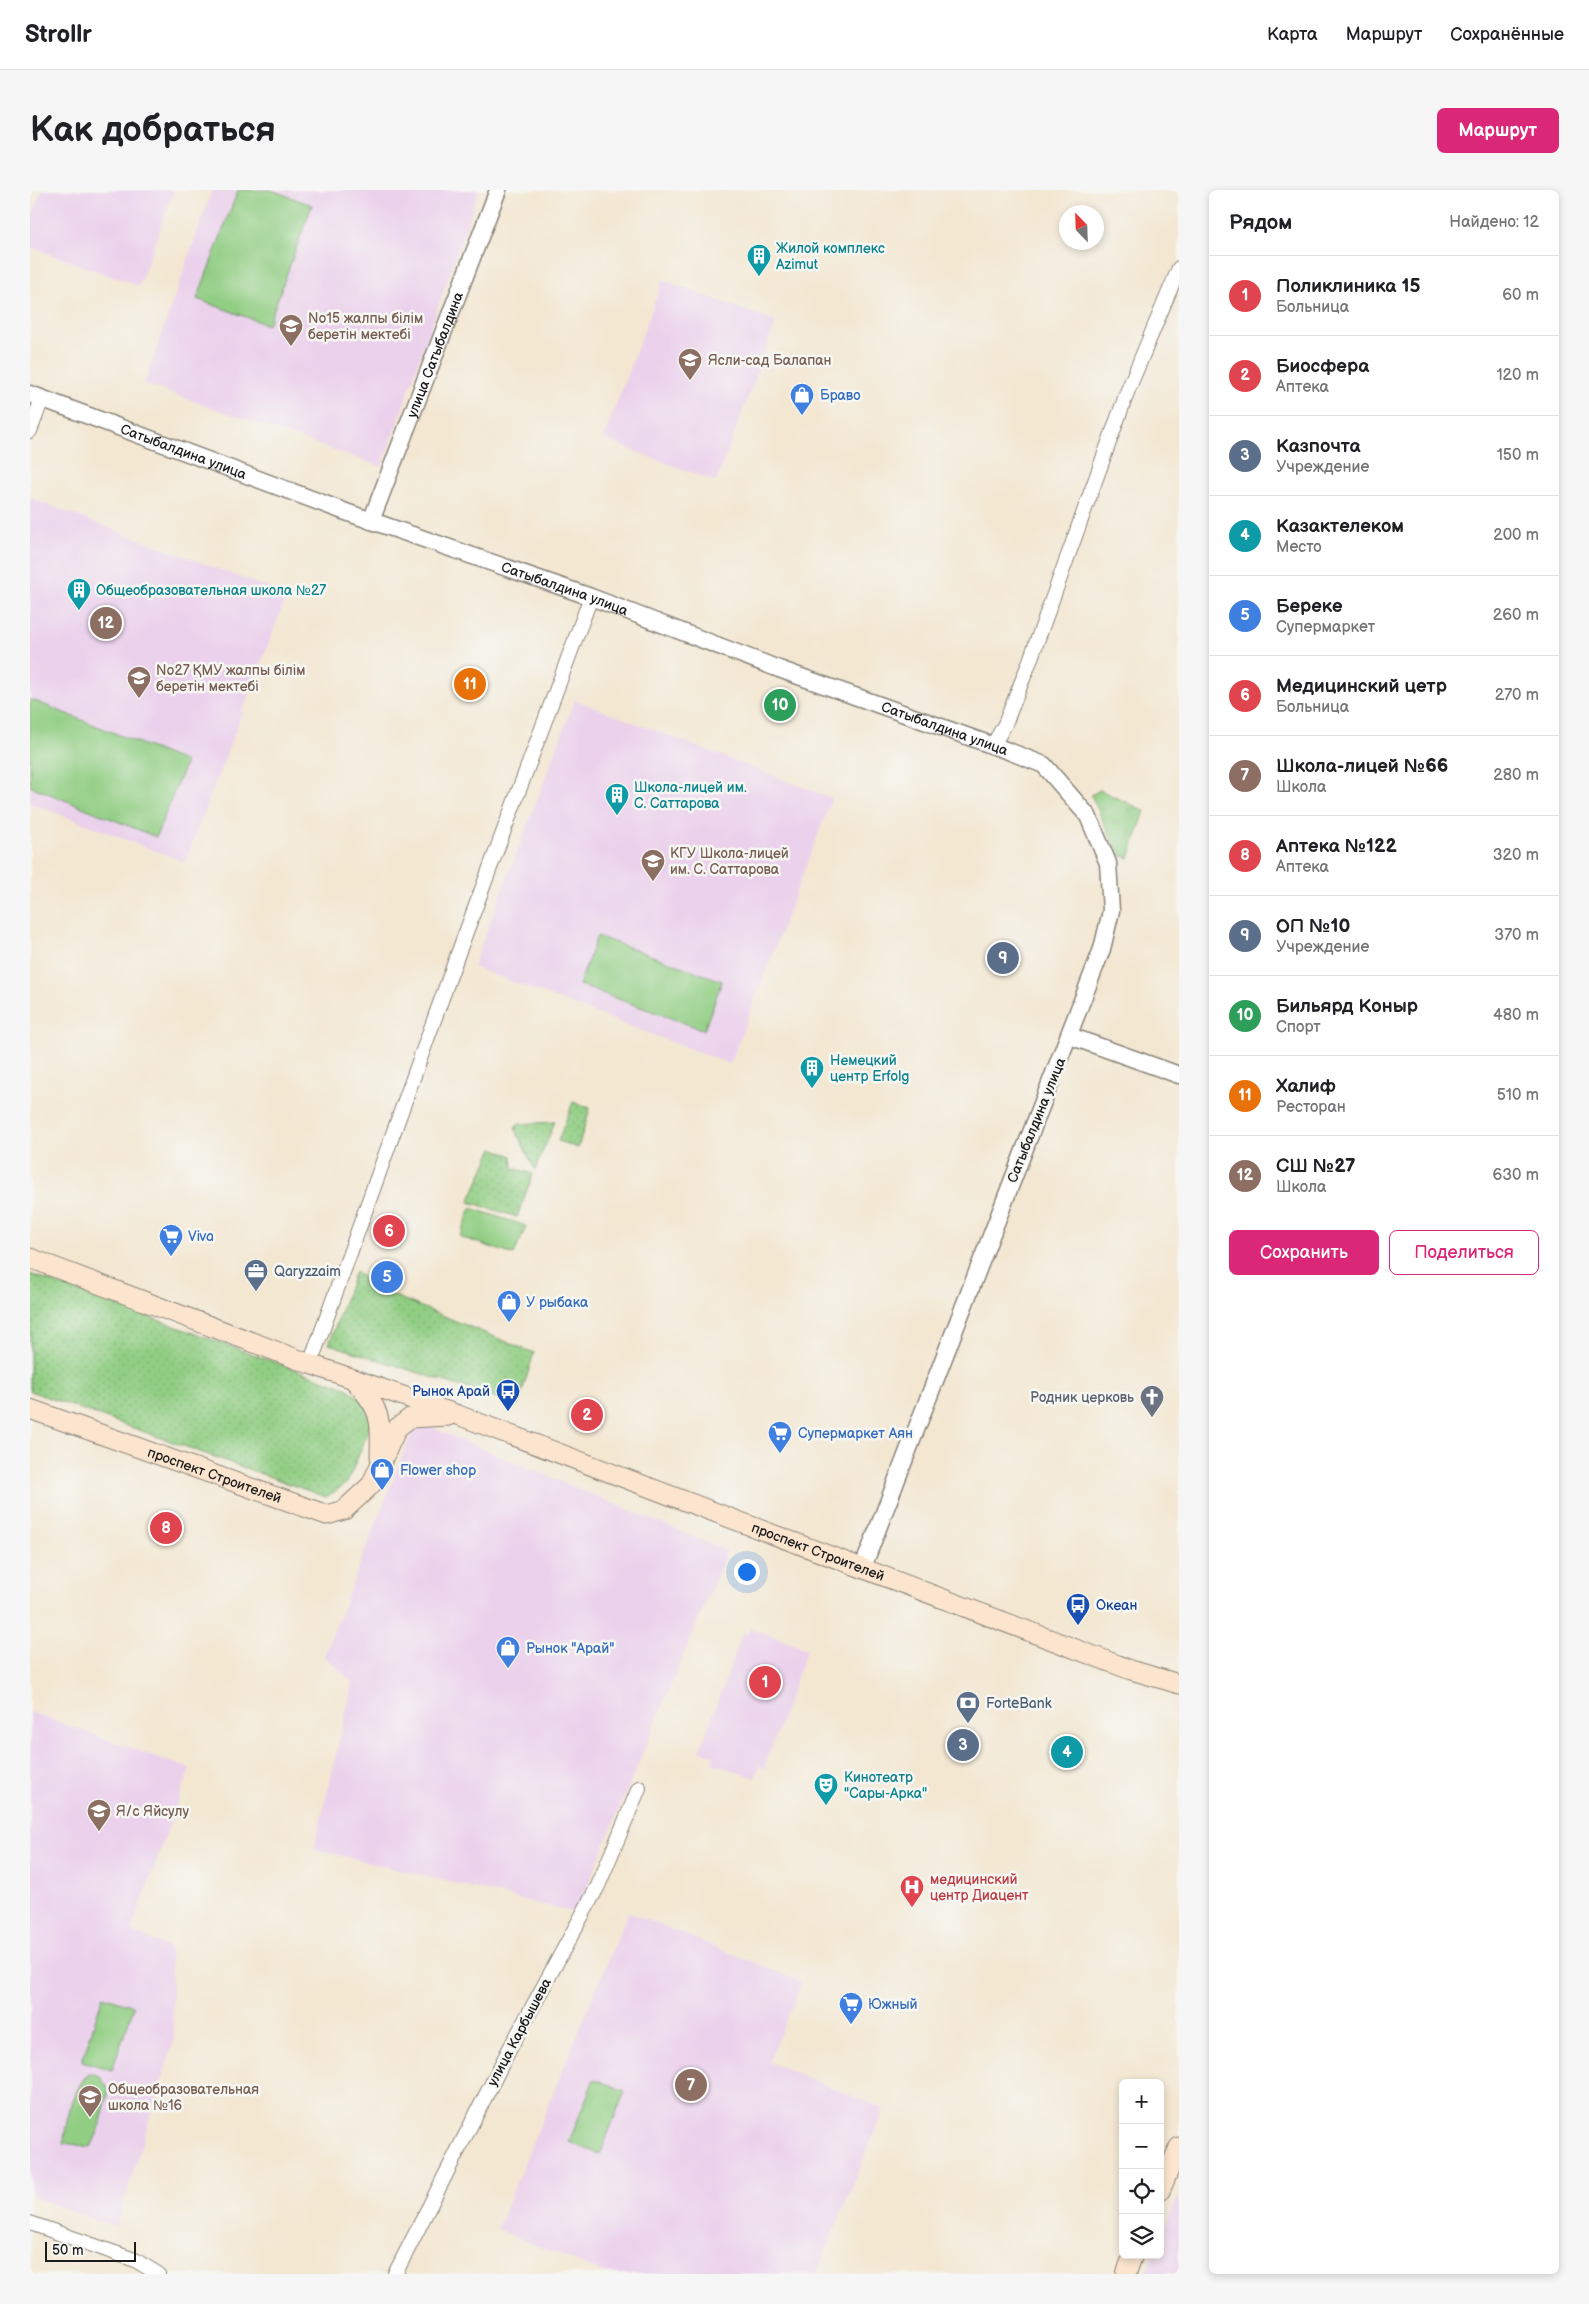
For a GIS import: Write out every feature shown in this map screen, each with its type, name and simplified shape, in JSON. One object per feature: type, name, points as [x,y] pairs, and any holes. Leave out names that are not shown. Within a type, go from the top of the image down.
[{"type":"main road","name":"проспект Строителей","points":[[30,1258],[310,1364],[458,1415],[1131,1670],[1179,1684]]},
{"type":"main road","name":"проспект Строителей","points":[[352,1377],[368,1395],[379,1415],[380,1463]]},
{"type":"main road","name":"проспект Строителей","points":[[30,1409],[326,1515],[344,1510],[371,1485],[397,1428],[410,1418],[458,1415]]},
{"type":"main road","points":[[1164,2182],[1179,2147]]},
{"type":"main road","points":[[1126,2274],[1132,2259]]},
{"type":"street","name":"улица Сатыбалдина","points":[[371,521],[498,190]]},
{"type":"street","points":[[992,747],[1005,724],[1128,390],[1179,268]]},
{"type":"street","name":"Сатыбалдина улица","points":[[36,396],[371,521],[591,597],[779,669],[1044,765],[1088,816],[1108,863],[1112,911],[1102,950],[1070,1036],[981,1258],[863,1567]]},
{"type":"street","points":[[30,431],[36,396]]},
{"type":"street","points":[[310,1364],[453,968],[591,597]]},
{"type":"street","points":[[1070,1036],[1179,1074]]},
{"type":"street","name":"улица Карбышева","points":[[395,2274],[509,2050],[598,1886],[639,1788]]},
{"type":"street","points":[[30,2223],[136,2260],[158,2274]]},
{"type":"shaded area","points":[[42,190],[174,190],[139,286],[30,247],[30,221]]},
{"type":"shaded area","name":"No15 жалпы білім беретін мектебі","points":[[212,190],[479,190],[382,467],[144,384]]},
{"type":"shaded area","name":"Ясли-сад Балапан","points":[[663,280],[776,322],[716,482],[603,439]]},
{"type":"shaded area","name":"No27 ҚМУ жалпы білім беретін мектебі","points":[[30,498],[287,595],[185,862],[30,803]]},
{"type":"shaded area","name":"КГУ Школа-лицей им. С. Саттарова","points":[[575,700],[832,798],[730,1064],[473,967]]},
{"type":"shaded area","name":"Рынок \"Арай\"","points":[[416,1421],[727,1551],[576,1913],[314,1849],[353,1682],[324,1656]]},
{"type":"shaded area","points":[[750,1628],[807,1649],[764,1768],[759,1766],[755,1778],[712,1763],[714,1755],[700,1750],[743,1632],[748,1634]]},
{"type":"shaded area","name":"Общеобразовательная школа №16","points":[[30,1712],[190,1769],[131,1931],[170,1948],[174,2040],[116,2227],[30,2196]]},
{"type":"shaded area","points":[[628,1912],[802,1982],[769,2062],[884,2109],[816,2274],[606,2274],[497,2229]]},
{"type":"shaded area","points":[[1179,2195],[1179,2274],[1146,2274],[1152,2259],[1164,2259],[1164,2231]]},
{"type":"green space","points":[[238,190],[271,190],[312,205],[268,325],[197,299]]},
{"type":"green space","points":[[30,699],[186,762],[156,837],[30,786]]},
{"type":"green space","points":[[1100,790],[1145,811],[1129,858],[1119,855],[1091,795]]},
{"type":"green space","points":[[597,936],[722,981],[704,1030],[579,985]]},
{"type":"green space","points":[[573,1102],[590,1108],[578,1148],[558,1141]]},
{"type":"green space","points":[[555,1122],[535,1170],[515,1129],[518,1124]]},
{"type":"green space","points":[[493,1148],[512,1156],[513,1168],[533,1174],[517,1217],[469,1202]]},
{"type":"green space","points":[[471,1208],[526,1226],[514,1255],[460,1237]]},
{"type":"green space","points":[[355,1271],[375,1288],[534,1353],[518,1405],[329,1344]]},
{"type":"green space","points":[[30,1274],[347,1388],[366,1403],[372,1423],[347,1483],[326,1497],[30,1391]]},
{"type":"green space","points":[[103,1996],[134,2006],[112,2070],[82,2061]]},
{"type":"green space","points":[[89,2073],[100,2076],[109,2090],[99,2130],[91,2147],[64,2143],[68,2116],[75,2096]]},
{"type":"green space","points":[[594,2079],[625,2091],[600,2154],[569,2142]]},
{"type":"place","name":"Жилой комплекс Azimut","points":[[759,277]]},
{"type":"place","name":"No15 жалпы білім беретін мектебі","points":[[291,347]]},
{"type":"place","name":"Ясли-сад Балапан","points":[[690,381]]},
{"type":"place","name":"Браво","points":[[802,416]]},
{"type":"place","name":"Общеобразовательная школа №27","points":[[79,611]]},
{"type":"place","name":"СШ №27","points":[[106,623]]},
{"type":"place","name":"Халиф","points":[[470,684]]},
{"type":"place","name":"No27 ҚМУ жалпы білім беретін мектебі","points":[[139,699]]},
{"type":"place","name":"Бильярд Коныр","points":[[780,705]]},
{"type":"place","name":"Школа-лицей им. С. Саттарова","points":[[617,816]]},
{"type":"place","name":"КГУ Школа-лицей им. С. Саттарова","points":[[653,882]]},
{"type":"place","name":"ОП №10","points":[[1003,958]]},
{"type":"place","name":"Немецкий центр Erfolg","points":[[812,1089]]},
{"type":"place","name":"Медицинский цетр","points":[[389,1231]]},
{"type":"place","name":"Viva","points":[[171,1257]]},
{"type":"place","name":"Береке","points":[[387,1277]]},
{"type":"place","name":"Qaryzzaim","points":[[256,1292]]},
{"type":"place","name":"У рыбака","points":[[509,1323]]},
{"type":"place","name":"Рынок Арай","points":[[508,1412]]},
{"type":"place","name":"Биосфера","points":[[587,1415]]},
{"type":"place","name":"Родник церковь","points":[[1152,1418]]},
{"type":"place","name":"Супермаркет Аян","points":[[780,1454]]},
{"type":"place","name":"Flower shop","points":[[382,1491]]},
{"type":"place","name":"Аптека №122","points":[[166,1528]]},
{"type":"place","name":"Океан","points":[[1078,1626]]},
{"type":"place","name":"Рынок \"Арай\"","points":[[508,1669]]},
{"type":"place","name":"Поликлиника 15","points":[[765,1682]]},
{"type":"place","name":"ForteBank","points":[[968,1724]]},
{"type":"place","name":"Казпочта","points":[[963,1745]]},
{"type":"place","name":"Казактелеком","points":[[1067,1752]]},
{"type":"place","name":"Кинотеатр \"Сары-Арка\"","points":[[826,1806]]},
{"type":"place","name":"Я/c Яйсулу","points":[[99,1832]]},
{"type":"place","name":"медицинский центр Диацент","points":[[912,1908]]},
{"type":"place","name":"Южный","points":[[851,2025]]},
{"type":"place","name":"Школа-лицей №66","points":[[691,2085]]},
{"type":"place","name":"Общеобразовательная школа №16","points":[[90,2118]]}]
